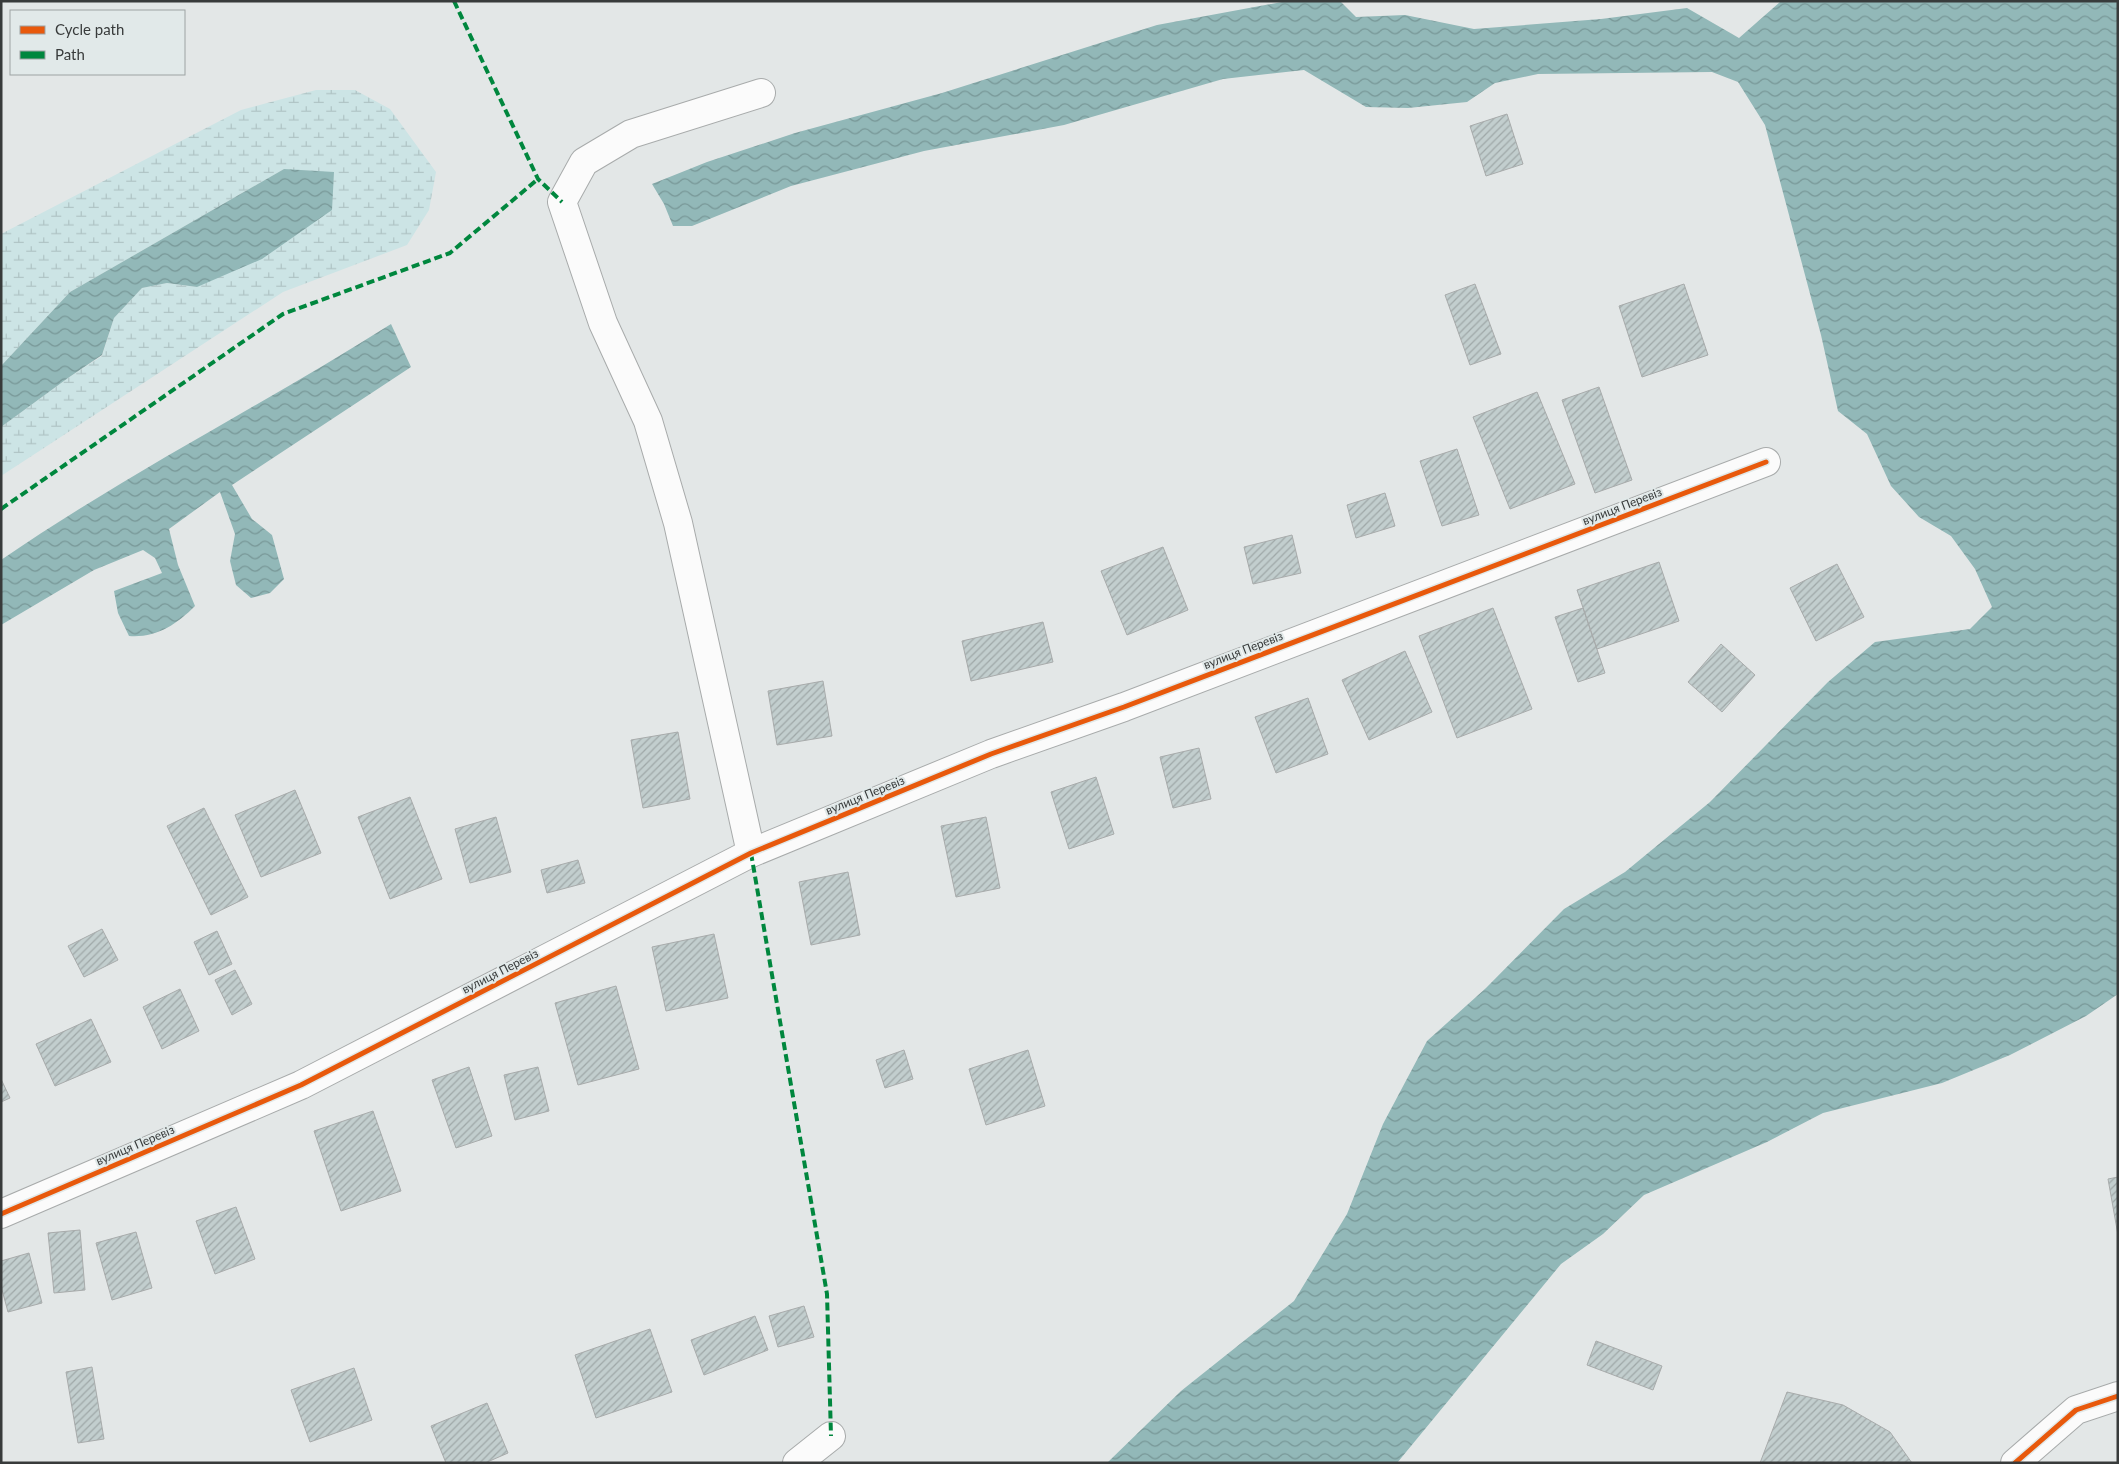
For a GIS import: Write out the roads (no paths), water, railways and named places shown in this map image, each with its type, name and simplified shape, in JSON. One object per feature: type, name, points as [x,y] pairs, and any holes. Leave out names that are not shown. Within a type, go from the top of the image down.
[{"type":"street","points":[[751,852],[678,523],[648,421],[603,323],[562,202],[584,162],[631,134],[761,93]]},
{"type":"street","name":"вулиця Перевіз","points":[[1,1214],[301,1085],[751,852],[991,754],[1133,703],[1766,462]]},
{"type":"street","points":[[2015,1463],[2076,1410],[2118,1396]]},
{"type":"street","points":[[797,1463],[831,1436]]},
{"type":"water","points":[[1287,1],[1340,1],[1356,17],[1405,15],[1474,29],[1601,19],[1687,8],[1739,38],[1781,1],[2118,1],[2118,994],[2086,1016],[2010,1055],[1942,1083],[1823,1113],[1767,1142],[1644,1195],[1603,1234],[1561,1264],[1397,1463],[1107,1463],[1181,1391],[1294,1301],[1347,1214],[1383,1124],[1427,1041],[1486,988],[1564,909],[1625,872],[1710,802],[1828,682],[1875,642],[1970,629],[1992,607],[1975,569],[1951,536],[1919,517],[1891,486],[1867,434],[1838,411],[1821,335],[1765,125],[1738,82],[1712,72],[1538,74],[1495,83],[1467,102],[1408,108],[1366,107],[1304,70],[1223,79],[1064,125],[924,151],[791,186],[692,226],[673,226],[664,204],[652,184],[707,162],[795,133],[942,93],[1157,25]]},
{"type":"water","points":[[284,169],[334,172],[332,210],[262,259],[197,287],[167,283],[142,288],[114,318],[102,355],[1,427],[1,366],[70,292]]},
{"type":"water","points":[[391,324],[411,367],[232,485],[252,519],[272,535],[284,579],[270,593],[251,598],[236,585],[230,561],[235,534],[220,492],[169,529],[178,565],[195,606],[165,629],[148,635],[129,636],[118,613],[114,591],[162,573],[155,558],[143,550],[94,570],[1,625],[1,560],[97,498]]}]
